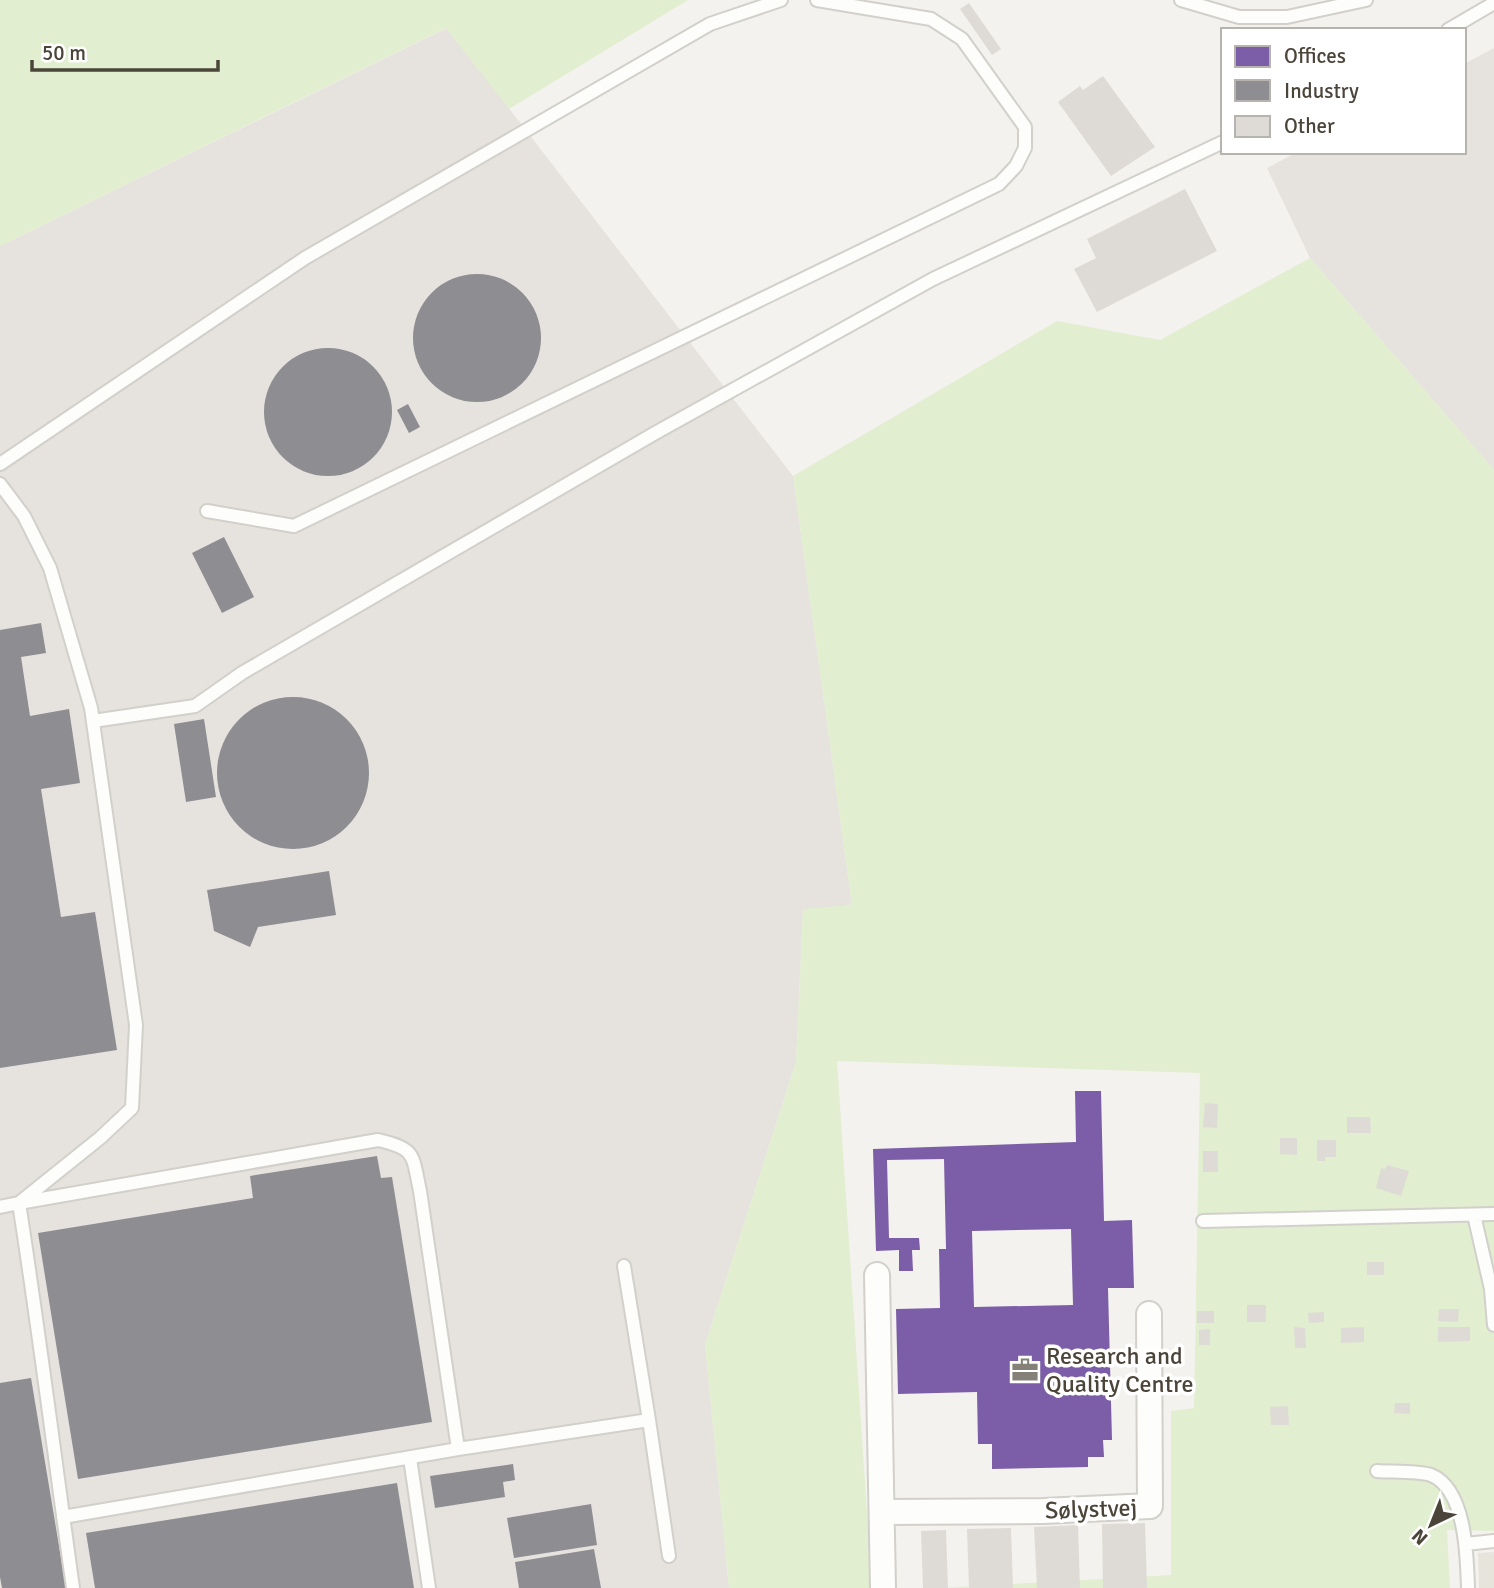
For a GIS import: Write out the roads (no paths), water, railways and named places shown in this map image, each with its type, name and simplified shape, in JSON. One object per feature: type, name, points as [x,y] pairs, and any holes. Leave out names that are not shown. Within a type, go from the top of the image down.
[{"type":"street","points":[[877,1275],[883,1588]]},
{"type":"street","name":"Sølystvej","points":[[882,1512],[1043,1511],[1150,1506],[1149,1314]]},
{"type":"lane","points":[[0,464],[305,258],[710,24],[781,0]]},
{"type":"lane","points":[[207,511],[294,526],[999,184],[1016,166],[1025,148],[1025,127],[962,39],[930,19],[817,0]]},
{"type":"lane","points":[[1181,0],[1239,17],[1287,17],[1366,0]]},
{"type":"lane","points":[[1450,28],[1494,2]]},
{"type":"lane","points":[[93,721],[195,706],[242,673],[657,432],[933,279],[1221,143]]},
{"type":"lane","points":[[0,484],[24,516],[50,568],[93,721],[136,1025],[132,1108],[100,1138],[19,1203]]},
{"type":"lane","points":[[0,1207],[378,1140],[401,1146],[412,1155],[420,1191],[458,1450]]},
{"type":"lane","points":[[19,1203],[73,1588]]},
{"type":"lane","points":[[1203,1221],[1494,1214]]},
{"type":"lane","points":[[1475,1215],[1491,1289],[1494,1325]]},
{"type":"lane","points":[[624,1266],[669,1556]]},
{"type":"lane","points":[[63,1517],[649,1420]]},
{"type":"lane","points":[[410,1458],[429,1588]]},
{"type":"lane","points":[[1377,1471],[1430,1475],[1445,1485],[1454,1498],[1466,1544],[1468,1588]]},
{"type":"lane","points":[[1466,1544],[1494,1541]]},
{"type":"place","name":"Research and Quality Centre","points":[[1025,1370]]}]
